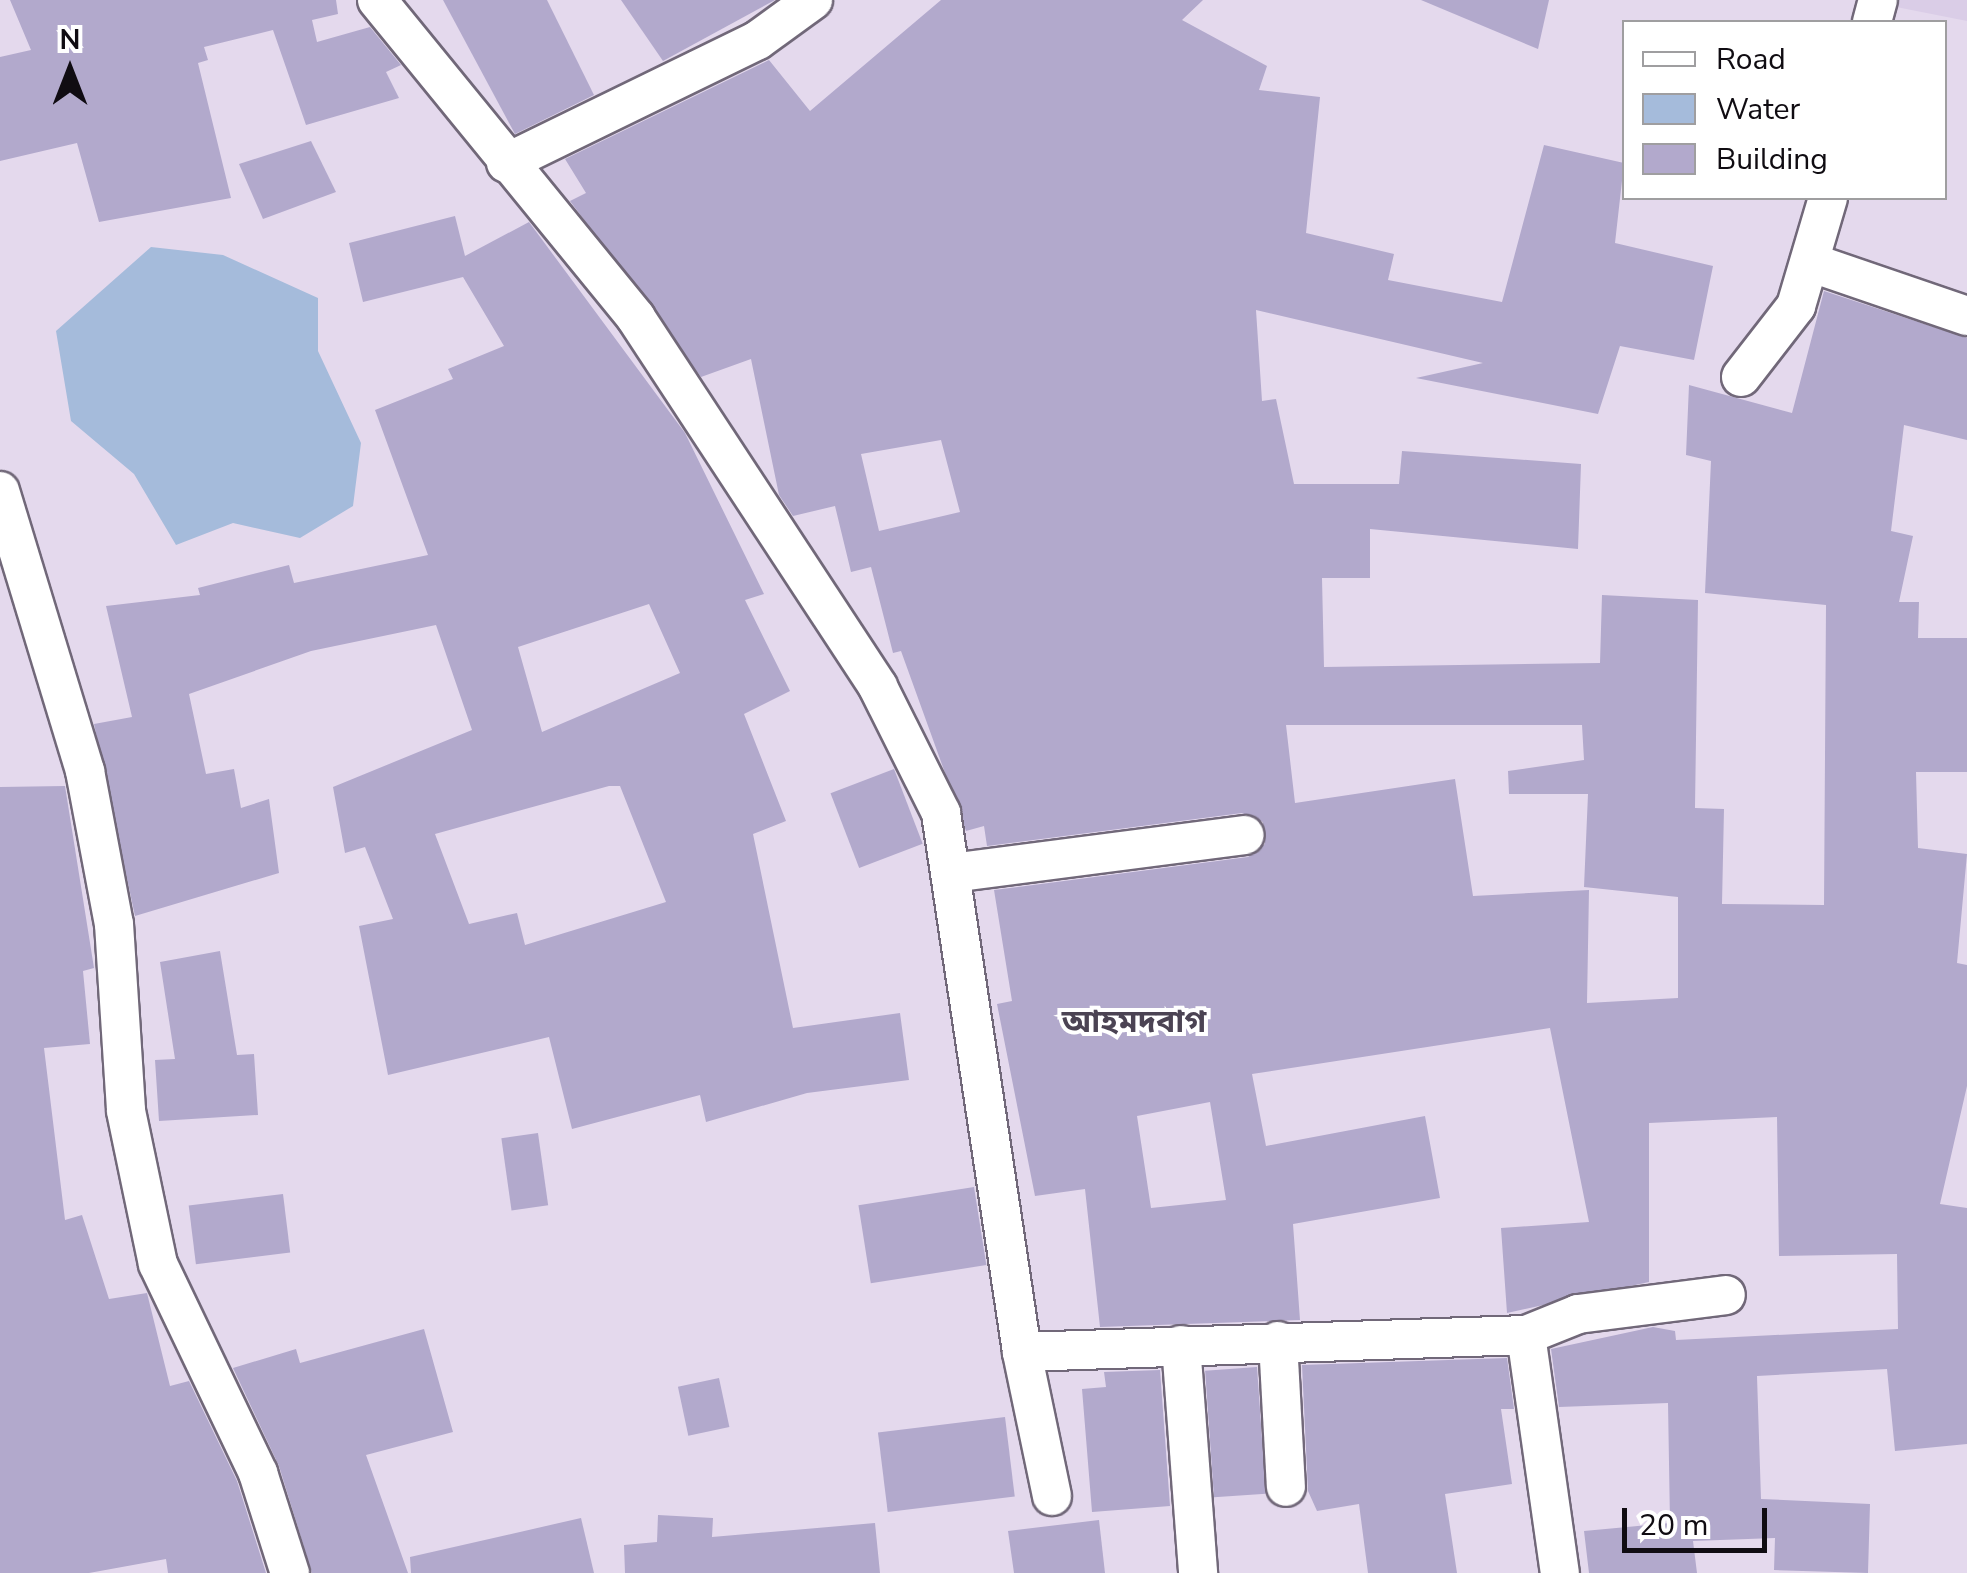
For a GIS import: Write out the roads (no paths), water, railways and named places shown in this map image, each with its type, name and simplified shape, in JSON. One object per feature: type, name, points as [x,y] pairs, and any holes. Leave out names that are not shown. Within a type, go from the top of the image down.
[{"type":"street","points":[[378,0],[506,163],[636,318],[878,687],[941,813],[1022,1352],[1052,1496]]},
{"type":"street","points":[[506,163],[758,40],[813,0]]},
{"type":"street","points":[[1740,376],[1796,306],[1812,264],[1828,200]]},
{"type":"street","points":[[1812,264],[1967,316]]},
{"type":"street","points":[[0,491],[85,771],[114,924],[126,1110],[158,1264],[258,1473],[290,1573]]},
{"type":"street","points":[[952,873],[1245,835]]},
{"type":"street","points":[[1022,1352],[1526,1334],[1578,1314],[1726,1295]]},
{"type":"street","points":[[1526,1334],[1560,1573]]},
{"type":"street","points":[[1278,1341],[1286,1487]]},
{"type":"street","points":[[1182,1345],[1198,1573]]},
{"type":"water","points":[[151,247],[223,255],[318,298],[318,351],[361,443],[353,506],[300,538],[233,523],[176,545],[134,474],[71,421],[56,331]]},
{"type":"district","name":"আহমদবাগ","points":[[1134,1022]]}]
